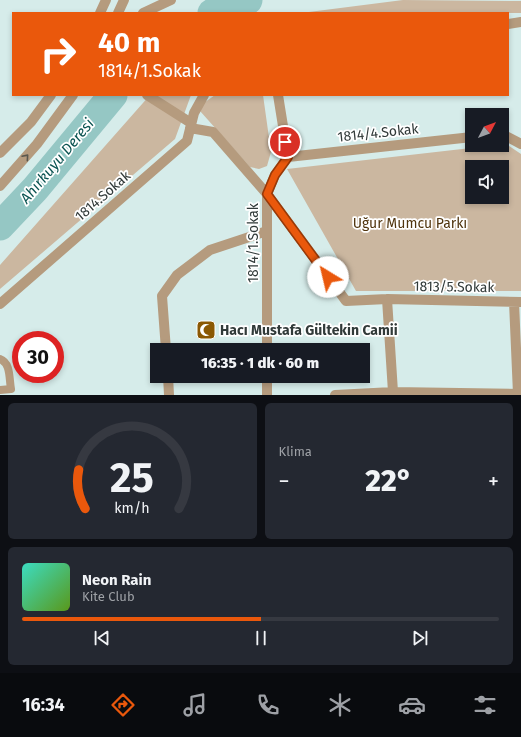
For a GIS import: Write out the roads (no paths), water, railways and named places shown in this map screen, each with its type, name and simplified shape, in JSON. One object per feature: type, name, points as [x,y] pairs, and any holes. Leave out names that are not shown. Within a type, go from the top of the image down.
[{"type":"street","points":[[100,12],[106,0]]},
{"type":"street","points":[[118,12],[124,0]]},
{"type":"street","points":[[145,12],[171,0]]},
{"type":"street","points":[[509,24],[521,22]]},
{"type":"street","points":[[0,153],[31,122],[50,96]]},
{"type":"street","points":[[0,186],[37,144],[72,96]]},
{"type":"street","points":[[148,96],[191,126],[214,132],[267,194]]},
{"type":"street","name":"1814.Sokak","points":[[0,304],[187,141],[194,113],[203,96]]},
{"type":"street","points":[[278,96],[288,157]]},
{"type":"street","name":"1814/4.Sokak","points":[[288,157],[465,138]]},
{"type":"street","points":[[509,138],[521,144]]},
{"type":"street","name":"1814/1.Sokak","points":[[267,343],[267,194],[275,175],[288,157]]},
{"type":"street","name":"1813/5.Sokak","points":[[267,194],[346,301],[387,299],[518,302]]},
{"type":"street","points":[[165,343],[162,296],[177,274],[210,250],[267,231]]},
{"type":"street","points":[[387,299],[393,392]]},
{"type":"street","points":[[335,395],[393,392],[520,394],[518,302]]},
{"type":"street","points":[[168,383],[169,395]]},
{"type":"street","points":[[267,383],[267,395]]},
{"type":"lane","points":[[0,359],[4,360],[8,367],[11,389],[0,390]]},
{"type":"waterway","name":"Ahırkuyu Deresi","points":[[215,12],[248,0]]},
{"type":"waterway","name":"Ahırkuyu Deresi","points":[[0,226],[35,189],[112,96]]},
{"type":"place","name":"Hacı Mustafa Gültekin Camii","points":[[206,330]]},
{"type":"park label","name":"Uğur Mumcu Parkı","points":[[410,223]]}]
